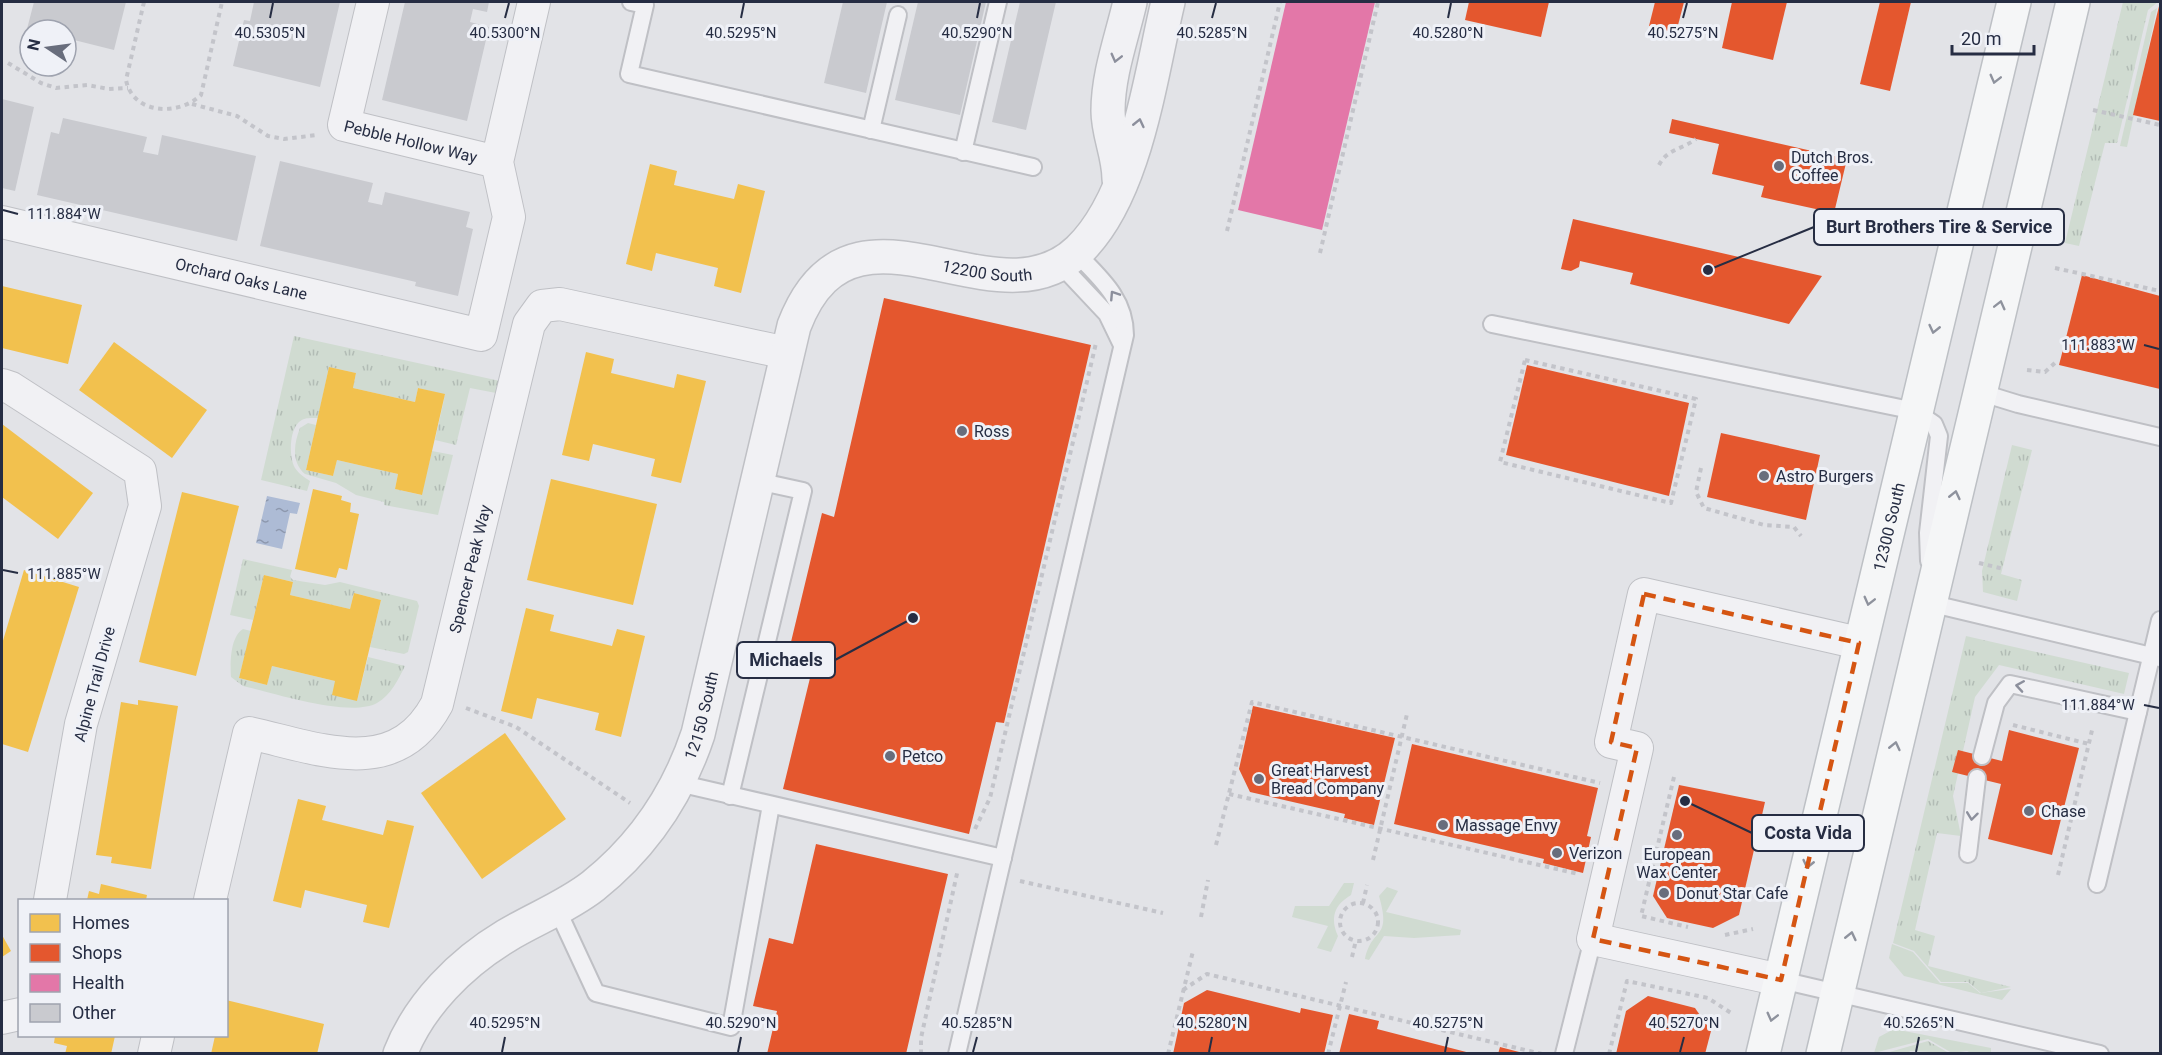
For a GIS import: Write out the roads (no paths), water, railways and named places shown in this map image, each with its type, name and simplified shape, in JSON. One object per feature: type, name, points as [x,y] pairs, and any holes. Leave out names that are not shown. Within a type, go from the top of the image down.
[{"type":"main road","name":"12300 South","points":[[1763,1053],[1859,643],[2014,2]]},
{"type":"main road","points":[[1823,1053],[2073,2]]},
{"type":"street","name":"Pebble Hollow Way","points":[[373,2],[344,126],[497,162]]},
{"type":"street","points":[[497,162],[534,2]]},
{"type":"street","points":[[1116,199],[1119,165],[1110,131],[1108,96],[1130,2]]},
{"type":"street","points":[[1068,258],[1105,218],[1116,199],[1131,159],[1168,2]]},
{"type":"street","name":"Orchard Oaks Lane","points":[[2,222],[482,335],[509,217],[497,162]]},
{"type":"street","name":"12200 South","points":[[832,271],[853,260],[880,255],[1015,274],[1033,273],[1068,258]]},
{"type":"street","name":"12150 South","points":[[400,1053],[429,1004],[464,967],[506,936],[557,909],[592,886],[616,866],[656,820],[678,783],[698,734],[787,353],[800,311],[808,296],[832,271]]},
{"type":"street","name":"Spencer Peak Way","points":[[210,899],[249,733],[335,752],[373,754],[413,737],[427,724],[439,695],[529,324],[542,306],[560,304],[787,353]]},
{"type":"street","name":"Alpine Trail Drive","points":[[2,385],[11,388],[140,471],[145,506],[81,724],[50,899]]},
{"type":"street","points":[[1781,980],[1593,939],[1637,748],[1611,742],[1644,594],[1859,643]]},
{"type":"street","points":[[2,1018],[18,1014]]},
{"type":"street","points":[[154,1053],[158,1037]]},
{"type":"lane","points":[[631,2],[645,5],[629,74],[1033,168]]},
{"type":"lane","points":[[963,152],[998,2]]},
{"type":"lane","points":[[871,130],[898,15]]},
{"type":"lane","points":[[957,1053],[1122,350],[1107,314],[1068,258]]},
{"type":"lane","points":[[1492,324],[1915,411],[1934,424],[1939,436],[1928,533],[1929,603],[2156,657]]},
{"type":"lane","points":[[1979,392],[2018,404],[2160,437]]},
{"type":"lane","points":[[730,796],[803,491],[757,481]]},
{"type":"lane","points":[[2097,884],[2138,712],[2156,657],[2160,620]]},
{"type":"lane","points":[[1982,756],[1996,703],[2010,684],[2138,712]]},
{"type":"lane","points":[[1968,854],[1977,778]]},
{"type":"lane","points":[[678,783],[1003,858]]},
{"type":"lane","points":[[557,909],[596,993],[731,1027],[771,805]]},
{"type":"lane","points":[[1564,1053],[1593,939]]},
{"type":"lane","points":[[1781,980],[2100,1053]]},
{"type":"water","points":[[267,496],[300,503],[297,514],[290,513],[282,549],[256,543]]},
{"type":"place","name":"Dutch Bros. Coffee","points":[[1779,166]]},
{"type":"place","name":"Burt Brothers Tire & Service","points":[[1708,270]]},
{"type":"place","name":"Ross","points":[[962,431]]},
{"type":"place","name":"Astro Burgers","points":[[1764,476]]},
{"type":"place","name":"Michaels","points":[[913,618]]},
{"type":"place","name":"Petco","points":[[890,756]]},
{"type":"place","name":"Great Harvest Bread Company","points":[[1259,779]]},
{"type":"place","name":"Costa Vida","points":[[1685,801]]},
{"type":"place","name":"Chase","points":[[2029,811]]},
{"type":"place","name":"Massage Envy","points":[[1443,825]]},
{"type":"place","name":"European Wax Center","points":[[1677,835]]},
{"type":"place","name":"Verizon","points":[[1557,853]]},
{"type":"place","name":"Donut Star Cafe","points":[[1664,893]]}]
